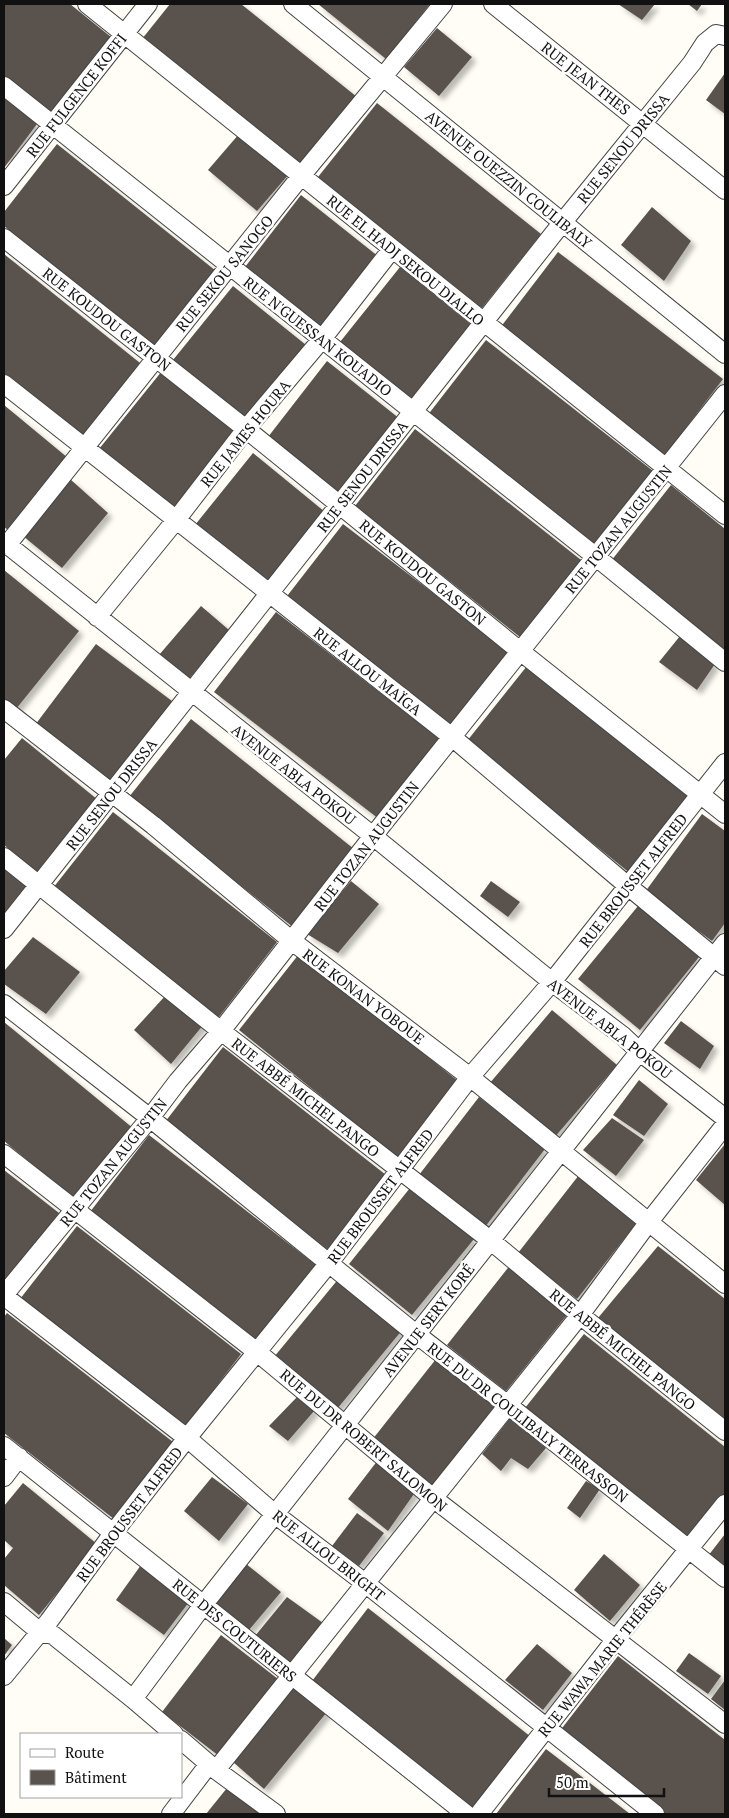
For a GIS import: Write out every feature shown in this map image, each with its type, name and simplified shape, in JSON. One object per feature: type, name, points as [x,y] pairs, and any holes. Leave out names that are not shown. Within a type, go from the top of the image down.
[{"type":"street","name":"RUE EL HADJ SEKOU DIALLO","points":[[86,4],[725,515]]},
{"type":"street","name":"RUE FULGENCE KOFFI","points":[[4,186],[148,4]]},
{"type":"street","name":"AVENUE OUEZZIN COULIBALY","points":[[293,4],[725,354]]},
{"type":"street","name":"RUE SEKOU SANOGO","points":[[5,544],[85,448],[301,176],[443,4]]},
{"type":"street","name":"RUE JEAN THES","points":[[492,4],[644,123],[725,190]]},
{"type":"street","name":"RUE SENOU DRISSA","points":[[4,929],[562,222],[692,63],[705,43],[716,34],[725,36]]},
{"type":"street","name":"RUE N'GUESSAN KOUADIO","points":[[4,86],[595,556],[725,662]]},
{"type":"street","name":"RUE KOUDOU GASTON","points":[[4,238],[340,504],[520,652],[725,814]]},
{"type":"street","name":"RUE JAMES HOURA","points":[[96,617],[176,520],[246,429],[322,339],[392,249]]},
{"type":"street","name":"RUE ALLOU MAÏGA","points":[[4,384],[452,738],[720,962]]},
{"type":"street","name":"RUE TOZAN AUGUSTIN","points":[[4,1296],[150,1118],[178,1081],[221,1031],[373,836],[725,394]]},
{"type":"street","name":"AVENUE ABLA POKOU","points":[[5,544],[373,836],[552,982],[725,1118]]},
{"type":"street","name":"RUE KONAN YOBOUE","points":[[4,708],[237,893],[292,941],[470,1077],[725,1284]]},
{"type":"street","name":"RUE BROUSSET ALFRED","points":[[4,1676],[40,1632],[187,1438],[329,1263],[470,1077],[552,982],[725,763]]},
{"type":"street","name":"RUE ABBÉ MICHEL PANGO","points":[[4,857],[221,1031],[490,1240],[725,1431]]},
{"type":"street","name":"AVENUE SERY KORÉ","points":[[133,1699],[204,1604],[346,1426],[560,1151],[640,1052],[720,962],[725,944]]},
{"type":"street","name":"RUE DU DR COULIBALY TERRASSON","points":[[4,1004],[150,1118],[416,1334],[725,1578]]},
{"type":"street","points":[[171,1814],[290,1675],[365,1583],[580,1315],[648,1223],[725,1125]]},
{"type":"street","name":"RUE DU DR ROBERT SALOMON","points":[[4,1154],[257,1352],[433,1498],[725,1724]]},
{"type":"street","name":"RUE ALLOU BRIGHT","points":[[4,1296],[187,1438],[276,1514],[654,1814]]},
{"type":"street","name":"RUE DES COUTURIERS","points":[[4,1446],[466,1814]]},
{"type":"street","points":[[4,1477],[19,1458]]},
{"type":"street","name":"RUE WAWA MARIE THÉRÈSE","points":[[479,1814],[725,1504]]},
{"type":"street","points":[[4,1602],[40,1632],[53,1635],[173,1733]]},
{"type":"street","points":[[182,1741],[212,1767],[276,1814]]},
{"type":"building","points":[[4,4],[70,4],[111,37],[51,114],[4,77]]},
{"type":"building","points":[[170,4],[241,4],[357,97],[302,167],[142,39]]},
{"type":"building","points":[[318,4],[430,4],[386,59]]},
{"type":"building","points":[[618,4],[655,4],[642,20]]},
{"type":"building","points":[[688,4],[702,4],[697,11]]},
{"type":"building","points":[[437,28],[472,57],[439,96],[404,67]]},
{"type":"building","points":[[725,73],[725,114],[706,100]]},
{"type":"building","points":[[4,98],[37,124],[4,168]]},
{"type":"building","points":[[377,103],[541,234],[482,308],[318,177]]},
{"type":"building","points":[[239,134],[289,174],[257,211],[208,170]]},
{"type":"building","points":[[57,144],[216,271],[155,347],[4,226],[4,212]]},
{"type":"building","points":[[301,195],[379,257],[323,329],[245,267]]},
{"type":"building","points":[[652,207],[691,241],[664,281],[621,245]]},
{"type":"building","points":[[558,252],[723,379],[665,455],[500,328]]},
{"type":"building","points":[[4,254],[140,363],[82,436],[4,374]]},
{"type":"building","points":[[400,267],[472,325],[412,400],[340,342]]},
{"type":"building","points":[[233,286],[306,345],[247,420],[173,360]]},
{"type":"building","points":[[486,340],[653,471],[593,547],[427,416]]},
{"type":"building","points":[[327,361],[400,419],[340,494],[268,437]]},
{"type":"building","points":[[162,371],[237,432],[174,510],[99,449]]},
{"type":"building","points":[[4,405],[68,458],[8,530],[4,527]]},
{"type":"building","points":[[415,429],[581,560],[520,637],[355,506]]},
{"type":"building","points":[[253,453],[325,512],[267,584],[195,525]]},
{"type":"building","points":[[70,479],[108,513],[62,568],[23,536]]},
{"type":"building","points":[[671,485],[725,529],[725,652],[611,561]]},
{"type":"building","points":[[343,524],[510,652],[451,729],[284,600]]},
{"type":"building","points":[[4,570],[79,631],[16,709],[4,699]]},
{"type":"building","points":[[201,606],[229,630],[188,680],[159,655]]},
{"type":"building","points":[[276,612],[440,739],[379,819],[214,692]]},
{"type":"building","points":[[680,636],[715,664],[697,690],[659,662]]},
{"type":"building","points":[[96,644],[172,701],[110,783],[35,725]]},
{"type":"building","points":[[527,666],[691,799],[631,874],[467,741]]},
{"type":"building","points":[[191,719],[354,849],[293,927],[129,797]]},
{"type":"building","points":[[22,738],[98,800],[39,874],[4,845],[4,760]]},
{"type":"building","points":[[113,812],[277,942],[218,1018],[53,888]]},
{"type":"building","points":[[702,814],[725,831],[725,923],[712,941],[645,892]]},
{"type":"building","points":[[4,868],[29,888],[4,920]]},
{"type":"building","points":[[351,881],[379,904],[338,953],[307,934]]},
{"type":"building","points":[[491,881],[520,902],[508,917],[480,896]]},
{"type":"building","points":[[638,906],[699,957],[640,1030],[578,979]]},
{"type":"building","points":[[33,937],[80,972],[46,1014],[4,984],[4,971]]},
{"type":"building","points":[[299,954],[458,1081],[398,1158],[239,1030]]},
{"type":"building","points":[[166,995],[204,1024],[171,1064],[134,1030]]},
{"type":"building","points":[[552,1010],[617,1065],[553,1139],[489,1084]]},
{"type":"building","points":[[681,1021],[714,1046],[700,1069],[664,1043]]},
{"type":"building","points":[[4,1022],[134,1129],[76,1200],[4,1141]]},
{"type":"building","points":[[223,1047],[386,1175],[328,1250],[165,1122]]},
{"type":"building","points":[[639,1080],[668,1104],[644,1136],[613,1115]]},
{"type":"building","points":[[479,1097],[545,1149],[485,1227],[419,1175]]},
{"type":"building","points":[[612,1118],[644,1140],[616,1176],[583,1150]]},
{"type":"building","points":[[149,1135],[316,1265],[257,1342],[90,1212]]},
{"type":"building","points":[[725,1144],[725,1205],[696,1180]]},
{"type":"building","points":[[4,1170],[59,1213],[4,1284]]},
{"type":"building","points":[[579,1175],[638,1221],[577,1299],[518,1253]]},
{"type":"building","points":[[410,1188],[474,1239],[412,1315],[349,1264]]},
{"type":"building","points":[[77,1226],[241,1354],[185,1427],[20,1299]]},
{"type":"building","points":[[658,1246],[725,1299],[725,1419],[598,1318]]},
{"type":"building","points":[[511,1264],[570,1311],[506,1391],[447,1345]]},
{"type":"building","points":[[340,1277],[403,1329],[337,1409],[274,1357]]},
{"type":"building","points":[[7,1313],[173,1442],[114,1519],[4,1433],[4,1317]]},
{"type":"building","points":[[584,1334],[725,1447],[725,1495],[689,1540],[525,1408]]},
{"type":"building","points":[[436,1359],[496,1406],[432,1487],[372,1440]]},
{"type":"building","points":[[298,1396],[315,1410],[288,1441],[269,1426]]},
{"type":"building","points":[[510,1418],[546,1448],[528,1469],[511,1458],[501,1471],[482,1454]]},
{"type":"building","points":[[378,1460],[416,1491],[388,1531],[348,1499]]},
{"type":"building","points":[[212,1477],[248,1504],[219,1541],[184,1511]]},
{"type":"building","points":[[586,1481],[600,1489],[580,1518],[567,1508]]},
{"type":"building","points":[[23,1483],[97,1544],[39,1615],[4,1585],[4,1559],[13,1548],[4,1540],[4,1506]]},
{"type":"building","points":[[357,1513],[384,1533],[359,1566],[332,1546]]},
{"type":"building","points":[[725,1534],[725,1570],[708,1556]]},
{"type":"building","points":[[604,1554],[640,1585],[610,1621],[574,1590]]},
{"type":"building","points":[[245,1563],[281,1592],[249,1630],[214,1602]]},
{"type":"building","points":[[141,1565],[189,1602],[164,1635],[116,1600]]},
{"type":"building","points":[[287,1597],[323,1623],[291,1662],[255,1636]]},
{"type":"building","points":[[368,1608],[531,1737],[474,1809],[312,1681]]},
{"type":"building","points":[[221,1635],[278,1679],[219,1756],[162,1712]]},
{"type":"building","points":[[4,1638],[12,1645],[4,1656]]},
{"type":"building","points":[[537,1644],[572,1673],[543,1710],[505,1680]]},
{"type":"building","points":[[689,1653],[721,1676],[708,1694],[676,1671]]},
{"type":"building","points":[[618,1656],[725,1740],[725,1814],[664,1814],[559,1732]]},
{"type":"building","points":[[725,1680],[725,1710],[711,1699]]},
{"type":"building","points":[[293,1687],[327,1712],[264,1789],[233,1762]]},
{"type":"building","points":[[546,1749],[630,1814],[496,1814]]},
{"type":"building","points":[[227,1788],[260,1814],[206,1814]]}]
